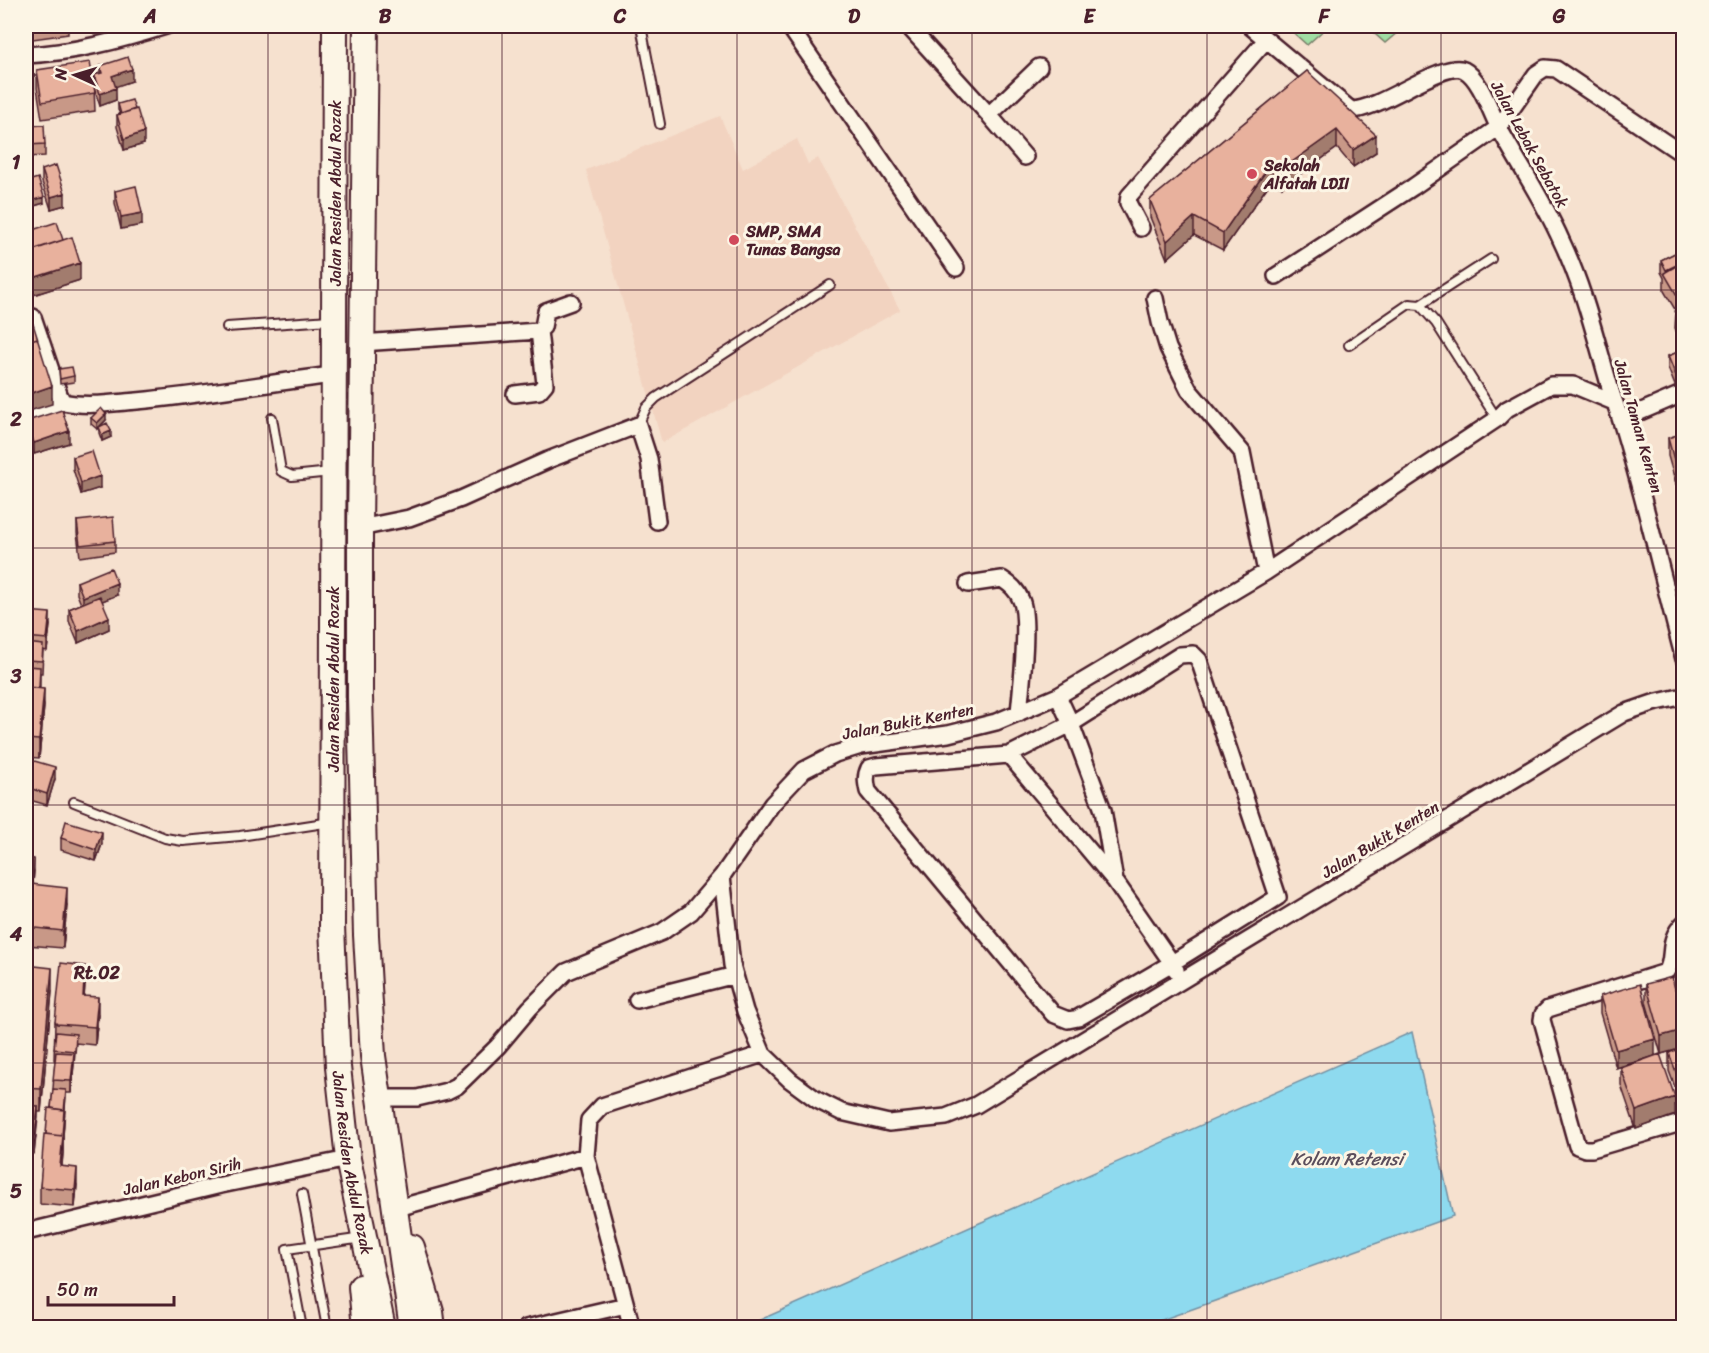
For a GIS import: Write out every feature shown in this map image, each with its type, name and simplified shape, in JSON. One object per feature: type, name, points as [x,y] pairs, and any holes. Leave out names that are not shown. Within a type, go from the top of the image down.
[{"type":"highway","name":"Jalan Residen Abdul Rozak","points":[[335,26],[332,926],[338,1067],[348,1159],[383,1328]]},
{"type":"highway","name":"Jalan Residen Abdul Rozak","points":[[366,26],[360,528],[360,697],[366,935],[373,1056],[411,1328]]},
{"type":"highway","points":[[389,1167],[431,1312],[433,1328]]},
{"type":"highway","points":[[352,1183],[365,1328]]},
{"type":"street","points":[[26,55],[70,49],[126,32],[166,26]]},
{"type":"street","points":[[789,26],[956,268]]},
{"type":"street","name":"Jalan Lebak Sebatok","points":[[1250,26],[1351,110],[1366,108],[1408,90],[1438,73],[1456,68],[1467,71],[1478,85],[1561,239]]},
{"type":"street","points":[[917,29],[1025,157]]},
{"type":"street","points":[[1141,228],[1129,205],[1128,197],[1266,40]]},
{"type":"street","points":[[989,115],[1039,67]]},
{"type":"street","points":[[1276,276],[1413,187],[1499,127],[1536,74],[1542,69],[1549,67],[1556,69],[1683,155]]},
{"type":"street","name":"Jalan Taman Kenten","points":[[1561,239],[1584,298],[1621,420],[1683,659]]},
{"type":"street","points":[[1155,298],[1168,348],[1190,390],[1242,452],[1247,466],[1266,572]]},
{"type":"street","points":[[515,394],[539,391],[544,384],[539,332],[543,327],[546,311],[571,302]]},
{"type":"street","points":[[33,317],[63,402]]},
{"type":"street","points":[[361,343],[539,332]]},
{"type":"street","points":[[26,417],[63,402],[91,405],[181,397],[244,386],[333,375]]},
{"type":"street","name":"Jalan Bukit Kenten","points":[[1614,402],[1573,385],[1551,385],[1507,409],[1497,419],[1266,572],[1058,696],[996,722],[948,734],[861,746],[835,754],[804,770],[772,804],[722,876],[735,975],[745,1011],[763,1054],[790,1080],[818,1100],[841,1112],[889,1123],[946,1117],[976,1105],[1624,713],[1683,696]]},
{"type":"street","points":[[1621,420],[1683,393]]},
{"type":"street","points":[[360,528],[409,518],[638,425],[649,459],[657,521]]},
{"type":"street","points":[[968,584],[1002,579],[1014,588],[1023,602],[1024,638],[1019,713]]},
{"type":"street","points":[[1193,654],[1199,660],[1278,897],[1078,1018],[1068,1020],[1057,1017],[868,791],[866,783],[866,775],[870,768],[876,766],[1009,755],[1071,724],[1180,655],[1193,654]]},
{"type":"street","points":[[1058,696],[1071,724],[1103,810],[1115,881]]},
{"type":"street","points":[[1009,755],[1115,881],[1182,980]]},
{"type":"street","points":[[379,1098],[417,1098],[447,1091],[457,1086],[498,1046],[530,1008],[566,972],[662,932],[691,912],[722,876]]},
{"type":"street","points":[[1683,923],[1672,939],[1669,967],[1666,972],[1548,1009],[1543,1014],[1542,1020],[1577,1146],[1592,1149],[1683,1122]]},
{"type":"street","points":[[637,1000],[735,975]]},
{"type":"street","points":[[632,1328],[586,1156],[589,1120],[602,1106],[763,1054]]},
{"type":"street","points":[[401,1208],[586,1156]]},
{"type":"street","name":"Jalan Kebon Sirih","points":[[26,1232],[221,1185],[348,1159]]},
{"type":"street","points":[[526,1328],[626,1305]]},
{"type":"lane","points":[[641,26],[660,124]]},
{"type":"lane","points":[[1349,345],[1409,304],[1420,305],[1491,259]]},
{"type":"lane","points":[[638,425],[646,408],[656,398],[830,285]]},
{"type":"lane","points":[[1420,305],[1436,323],[1497,419]]},
{"type":"lane","points":[[227,327],[335,320]]},
{"type":"lane","points":[[272,418],[281,471],[292,476],[333,472]]},
{"type":"lane","points":[[74,802],[165,838],[183,841],[240,836],[332,822]]},
{"type":"lane","points":[[302,1194],[327,1328]]},
{"type":"lane","points":[[302,1328],[287,1249],[356,1239]]},
{"type":"shaded area","name":"SMP, SMA Tunas Bangsa","points":[[720,116],[743,169],[797,139],[808,164],[818,158],[900,310],[662,443],[586,170]]},
{"type":"green space","points":[[1286,26],[1328,26],[1307,45]]},
{"type":"green space","points":[[1366,26],[1405,26],[1385,43]]},
{"type":"water","name":"Kolam Retensi","points":[[1412,1032],[1453,1216],[1142,1327],[744,1327]]},
{"type":"building","points":[[128,57],[132,69],[112,76],[116,88],[100,94],[94,75],[102,73],[100,66]]},
{"type":"building","points":[[90,62],[95,93],[42,102],[37,70]]},
{"type":"building","name":"Sekolah Alfatah LDII","points":[[1307,71],[1376,135],[1353,150],[1337,130],[1282,169],[1272,162],[1223,233],[1194,217],[1167,241],[1150,200]]},
{"type":"building","points":[[26,74],[34,74],[34,107],[26,106]]},
{"type":"building","points":[[132,100],[135,109],[121,114],[118,104]]},
{"type":"building","points":[[137,109],[144,132],[124,139],[117,115]]},
{"type":"building","points":[[44,125],[45,144],[28,145],[27,126]]},
{"type":"building","points":[[56,165],[65,193],[51,197],[42,170]]},
{"type":"building","points":[[38,178],[44,197],[34,200],[28,181]]},
{"type":"building","points":[[26,179],[32,200],[26,202]]},
{"type":"building","points":[[136,186],[142,213],[121,217],[115,191]]},
{"type":"building","points":[[57,222],[63,240],[28,252],[26,232]]},
{"type":"building","points":[[72,237],[80,263],[33,278],[26,252]]},
{"type":"building","points":[[1683,249],[1683,262],[1666,270],[1661,260]]},
{"type":"building","points":[[1683,262],[1683,304],[1682,304],[1664,273]]},
{"type":"building","points":[[1683,307],[1683,333],[1675,311]]},
{"type":"building","points":[[33,324],[38,340],[37,338],[26,342],[26,327]]},
{"type":"building","points":[[37,338],[52,386],[26,395],[26,342]]},
{"type":"building","points":[[1683,350],[1683,373],[1676,376],[1668,356]]},
{"type":"building","points":[[72,367],[74,376],[60,379],[59,369]]},
{"type":"building","points":[[101,408],[106,414],[97,423],[91,418]]},
{"type":"building","points":[[62,410],[69,431],[34,443],[27,421]]},
{"type":"building","points":[[107,423],[111,431],[102,435],[99,427]]},
{"type":"building","points":[[1683,433],[1683,465],[1676,467],[1668,438]]},
{"type":"building","points":[[92,451],[100,476],[81,483],[73,457]]},
{"type":"building","points":[[113,517],[115,541],[80,545],[77,521]]},
{"type":"building","points":[[111,568],[117,583],[83,597],[77,582]]},
{"type":"building","points":[[100,596],[109,617],[78,631],[69,609]]},
{"type":"building","points":[[26,611],[50,613],[47,639],[26,637]]},
{"type":"building","points":[[26,643],[43,645],[42,661],[26,660]]},
{"type":"building","points":[[26,666],[40,667],[39,688],[26,687]]},
{"type":"building","points":[[26,687],[44,689],[39,740],[26,739]]},
{"type":"building","points":[[31,760],[55,767],[47,794],[26,787]]},
{"type":"building","points":[[66,821],[102,832],[96,850],[61,838]]},
{"type":"building","points":[[26,858],[34,859],[32,881],[26,881]]},
{"type":"building","points":[[31,884],[67,888],[63,931],[27,927]]},
{"type":"building","points":[[61,963],[85,966],[83,996],[98,997],[95,1027],[55,1022]]},
{"type":"building","points":[[26,965],[52,968],[41,1089],[26,1088]]},
{"type":"building","points":[[1672,977],[1675,989],[1683,987],[1683,1030],[1661,1036],[1646,984]]},
{"type":"building","points":[[1640,984],[1655,1039],[1616,1050],[1600,996]]},
{"type":"building","points":[[56,1032],[76,1034],[75,1051],[54,1049]]},
{"type":"building","points":[[1683,1047],[1683,1091],[1669,1053]]},
{"type":"building","points":[[56,1052],[74,1053],[71,1081],[53,1080]]},
{"type":"building","points":[[1660,1054],[1675,1097],[1636,1111],[1621,1068]]},
{"type":"building","points":[[53,1089],[66,1090],[64,1112],[64,1110],[51,1108]]},
{"type":"building","points":[[26,1105],[38,1106],[34,1142],[26,1141]]},
{"type":"building","points":[[48,1108],[64,1110],[62,1136],[46,1134]]},
{"type":"building","points":[[44,1134],[63,1136],[60,1166],[77,1168],[75,1190],[40,1187]]},
{"type":"place","name":"Sekolah Alfatah LDII","points":[[1252,174]]},
{"type":"place","name":"SMP, SMA Tunas Bangsa","points":[[734,240]]},
{"type":"district","name":"Rt.02","points":[[97,973]]}]
